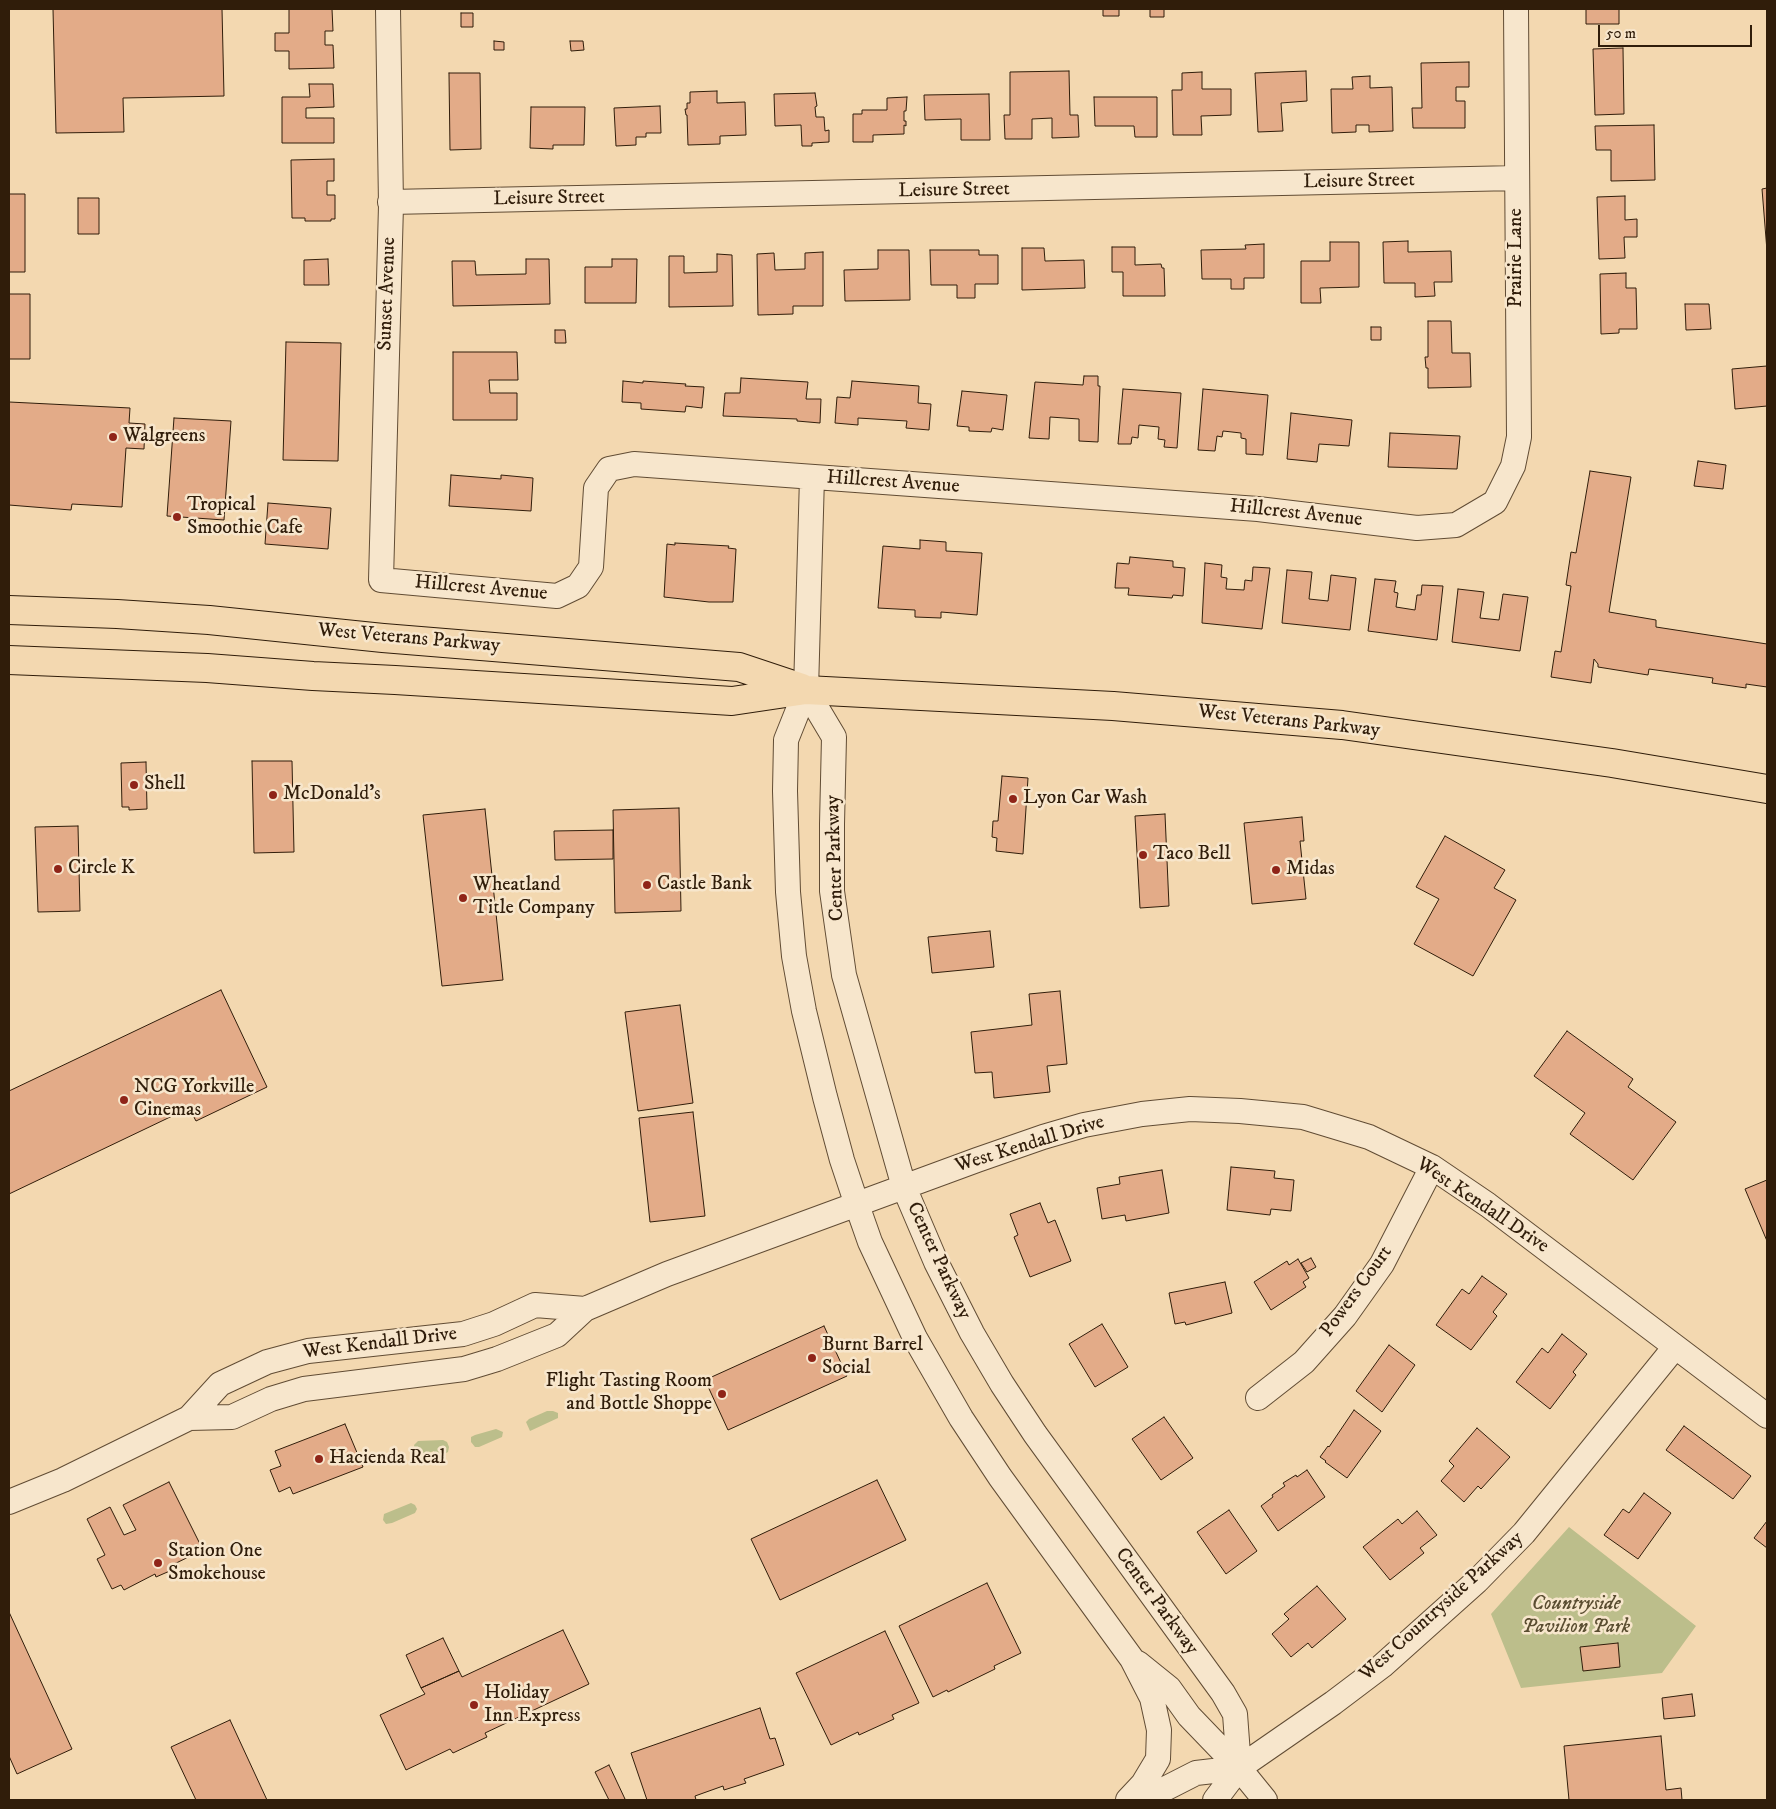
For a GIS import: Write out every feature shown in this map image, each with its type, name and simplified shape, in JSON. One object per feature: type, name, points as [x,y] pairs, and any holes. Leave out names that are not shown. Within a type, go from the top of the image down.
[{"type":"main road","name":"West Veterans Parkway","points":[[9,610],[209,620],[383,638],[738,667],[806,690]]},
{"type":"main road","name":"West Veterans Parkway","points":[[9,660],[207,668],[732,701],[806,690],[1112,706],[1334,724],[1612,763],[1767,789]]},
{"type":"street","name":"Sunset Avenue","points":[[381,580],[390,202],[388,9]]},
{"type":"street","name":"Prairie Lane","points":[[1495,502],[1513,466],[1519,437],[1516,9]]},
{"type":"street","name":"Leisure Street","points":[[390,202],[1517,178]]},
{"type":"street","name":"Hillcrest Avenue","points":[[381,580],[557,596],[578,586],[592,567],[596,488],[609,469],[634,464],[1258,509],[1417,528],[1456,524],[1495,502]]},
{"type":"street","points":[[812,477],[806,690],[786,740],[786,860],[794,956],[804,1011],[842,1160],[857,1205],[870,1242],[915,1338],[961,1418],[1006,1485],[1132,1658],[1152,1698],[1159,1736],[1158,1759],[1143,1784],[1128,1800]]},
{"type":"street","name":"Center Parkway","points":[[806,690],[834,737],[832,891],[844,976],[904,1187],[936,1262],[972,1333],[1002,1384],[1035,1434],[1227,1700],[1235,1714],[1239,1768]]},
{"type":"street","name":"West Kendall Drive","points":[[189,1418],[232,1416],[271,1399],[304,1389],[464,1369],[497,1359],[557,1335],[585,1309],[667,1274],[904,1187],[1043,1137],[1084,1125],[1142,1114],[1190,1109],[1240,1111],[1303,1117],[1369,1137],[1432,1167],[1488,1205],[1767,1416]]},
{"type":"street","name":"Powers Court","points":[[1258,1398],[1304,1362],[1345,1316],[1382,1264],[1432,1167]]},
{"type":"street","name":"West Kendall Drive","points":[[9,1502],[63,1480],[189,1418],[220,1384],[267,1362],[308,1351],[463,1334],[494,1324],[535,1305],[585,1309]]},
{"type":"street","name":"West Countryside Parkway","points":[[1215,1800],[1239,1768],[1333,1703],[1382,1666],[1477,1581],[1524,1533],[1675,1347]]},
{"type":"street","points":[[1132,1658],[1169,1688],[1189,1716],[1239,1768],[1265,1800]]},
{"type":"street","name":"West Countryside Parkway","points":[[1143,1800],[1196,1773],[1239,1768]]},
{"type":"green space","points":[[547,1411],[558,1413],[558,1418],[530,1431],[526,1422]]},
{"type":"green space","points":[[496,1429],[503,1432],[502,1437],[479,1447],[475,1447],[471,1442],[471,1437]]},
{"type":"green space","points":[[443,1440],[447,1442],[448,1452],[437,1458],[434,1451],[420,1456],[416,1455],[414,1445],[418,1441]]},
{"type":"green space","points":[[411,1503],[417,1509],[415,1513],[392,1523],[386,1524],[383,1520],[384,1514]]},
{"type":"green space","name":"Countryside Pavilion Park","points":[[1569,1527],[1696,1626],[1662,1673],[1521,1688],[1491,1614]]},
{"type":"building","points":[[53,9],[222,9],[224,96],[123,98],[124,132],[56,133]]},
{"type":"building","points":[[289,9],[332,9],[333,31],[325,31],[325,45],[333,45],[334,68],[289,69],[289,51],[275,51],[275,33],[289,33]]},
{"type":"building","points":[[1103,9],[1119,9],[1119,16],[1103,16]]},
{"type":"building","points":[[1150,9],[1164,9],[1164,17],[1150,17]]},
{"type":"building","points":[[1586,9],[1619,9],[1619,24],[1586,24]]},
{"type":"building","points":[[461,13],[473,13],[473,27],[461,27]]},
{"type":"building","points":[[494,41],[504,42],[504,50],[494,50]]},
{"type":"building","points":[[570,41],[583,41],[584,50],[571,51]]},
{"type":"building","points":[[1623,48],[1624,114],[1595,115],[1593,49]]},
{"type":"building","points":[[1469,62],[1469,87],[1456,87],[1456,101],[1465,101],[1465,128],[1413,128],[1412,108],[1422,108],[1421,63]]},
{"type":"building","points":[[1069,71],[1070,115],[1078,115],[1079,137],[1052,138],[1052,118],[1032,119],[1032,139],[1005,139],[1004,115],[1010,115],[1010,72]]},
{"type":"building","points":[[1306,71],[1307,101],[1281,103],[1283,131],[1258,132],[1255,73]]},
{"type":"building","points":[[1202,72],[1202,89],[1231,89],[1231,115],[1201,116],[1202,135],[1173,135],[1172,90],[1182,90],[1182,73]]},
{"type":"building","points":[[449,73],[480,73],[481,149],[450,150]]},
{"type":"building","points":[[1370,76],[1370,88],[1392,87],[1393,131],[1369,132],[1369,125],[1356,125],[1356,132],[1332,133],[1331,89],[1353,89],[1352,77]]},
{"type":"building","points":[[309,84],[333,84],[334,107],[306,108],[306,118],[334,118],[334,143],[282,143],[282,97],[310,97]]},
{"type":"building","points":[[717,91],[717,103],[745,102],[746,135],[720,136],[720,144],[688,145],[685,109],[687,109],[687,103],[690,103],[690,92]]},
{"type":"building","points":[[815,93],[816,117],[824,117],[825,131],[829,130],[829,142],[812,143],[812,146],[802,146],[801,125],[775,126],[774,94]]},
{"type":"building","points":[[989,94],[990,140],[961,140],[961,119],[925,120],[924,95]]},
{"type":"building","points":[[907,97],[906,111],[904,111],[906,126],[904,125],[904,134],[873,135],[873,142],[853,142],[853,114],[862,114],[862,110],[887,110],[887,98]]},
{"type":"building","points":[[1094,97],[1157,97],[1157,137],[1135,137],[1134,126],[1095,126]]},
{"type":"building","points":[[660,106],[661,133],[646,133],[646,137],[636,137],[636,145],[616,146],[614,108]]},
{"type":"building","points":[[531,107],[585,107],[584,145],[553,145],[553,149],[530,148]]},
{"type":"building","points":[[1654,125],[1655,180],[1611,181],[1611,150],[1596,150],[1595,126]]},
{"type":"building","points":[[334,159],[334,181],[327,181],[327,195],[335,195],[335,219],[331,219],[331,221],[305,221],[305,218],[292,218],[291,160]]},
{"type":"building","points":[[1767,188],[1767,251],[1762,189]]},
{"type":"building","points":[[9,194],[25,194],[25,272],[9,272]]},
{"type":"building","points":[[1625,196],[1625,220],[1637,219],[1637,237],[1624,237],[1625,258],[1599,259],[1597,197]]},
{"type":"building","points":[[78,198],[99,198],[99,234],[78,234]]},
{"type":"building","points":[[1408,241],[1408,252],[1451,251],[1452,282],[1434,282],[1435,296],[1415,297],[1415,283],[1384,283],[1383,242]]},
{"type":"building","points":[[1330,242],[1359,242],[1359,287],[1320,288],[1321,303],[1301,303],[1301,261],[1330,261]]},
{"type":"building","points":[[1264,244],[1264,278],[1244,278],[1244,289],[1231,289],[1231,279],[1202,279],[1201,250],[1246,249],[1245,245]]},
{"type":"building","points":[[1112,247],[1135,247],[1135,265],[1161,264],[1162,268],[1164,268],[1165,296],[1123,296],[1123,272],[1112,272]]},
{"type":"building","points":[[1022,248],[1044,248],[1045,261],[1084,260],[1085,288],[1022,290]]},
{"type":"building","points":[[878,250],[909,250],[910,300],[845,301],[844,270],[878,269]]},
{"type":"building","points":[[930,250],[979,250],[979,255],[998,255],[998,284],[975,284],[975,298],[957,298],[957,285],[931,285]]},
{"type":"building","points":[[823,252],[823,306],[793,306],[793,314],[758,315],[757,254],[774,253],[775,270],[805,269],[805,253]]},
{"type":"building","points":[[717,254],[732,255],[733,306],[669,307],[669,256],[684,256],[684,273],[717,272]]},
{"type":"building","points":[[328,259],[329,285],[304,285],[304,260]]},
{"type":"building","points":[[526,259],[549,259],[550,304],[453,306],[452,261],[475,261],[476,275],[526,274]]},
{"type":"building","points":[[612,259],[637,259],[636,303],[585,303],[585,267],[612,267]]},
{"type":"building","points":[[1626,273],[1626,288],[1636,288],[1637,329],[1619,329],[1619,333],[1601,334],[1600,274]]},
{"type":"building","points":[[9,294],[30,294],[30,359],[9,359]]},
{"type":"building","points":[[1685,304],[1709,304],[1711,329],[1686,330]]},
{"type":"building","points":[[1428,321],[1451,321],[1452,353],[1470,353],[1471,387],[1428,388],[1428,368],[1426,368],[1425,357],[1428,357]]},
{"type":"building","points":[[1371,327],[1381,327],[1381,340],[1371,340]]},
{"type":"building","points":[[555,330],[565,330],[566,343],[555,343]]},
{"type":"building","points":[[286,342],[341,343],[338,461],[283,460]]},
{"type":"building","points":[[453,352],[517,352],[518,380],[489,380],[490,393],[517,393],[517,420],[453,420]]},
{"type":"building","points":[[1767,366],[1767,406],[1735,409],[1732,369]]},
{"type":"building","points":[[1084,376],[1098,376],[1098,386],[1100,386],[1098,442],[1079,441],[1079,419],[1050,417],[1049,439],[1029,438],[1035,382],[1083,385]]},
{"type":"building","points":[[741,378],[808,382],[806,399],[821,399],[820,423],[797,421],[797,419],[723,416],[725,393],[740,393]]},
{"type":"building","points":[[623,381],[686,384],[685,386],[704,387],[702,408],[686,406],[685,412],[641,409],[641,403],[622,402]]},
{"type":"building","points":[[852,381],[919,386],[918,403],[931,404],[929,430],[906,428],[907,421],[858,418],[858,425],[835,423],[837,397],[850,398]]},
{"type":"building","points":[[1123,389],[1181,393],[1177,448],[1164,447],[1165,440],[1158,439],[1159,427],[1139,425],[1138,438],[1132,437],[1131,444],[1118,444]]},
{"type":"building","points":[[1203,389],[1268,395],[1263,455],[1246,454],[1246,439],[1241,438],[1241,433],[1223,431],[1222,437],[1217,436],[1215,451],[1198,450]]},
{"type":"building","points":[[962,391],[1007,395],[1003,430],[992,428],[991,432],[969,431],[969,427],[957,426]]},
{"type":"building","name":"Walgreens","points":[[9,402],[130,408],[129,423],[145,424],[144,449],[126,448],[122,507],[72,504],[71,510],[9,505]]},
{"type":"building","points":[[1291,413],[1352,420],[1349,446],[1319,444],[1317,462],[1287,459]]},
{"type":"building","points":[[174,418],[231,421],[224,520],[167,516]]},
{"type":"building","points":[[1390,433],[1460,436],[1457,469],[1388,467]]},
{"type":"building","points":[[1698,461],[1726,465],[1723,489],[1694,486]]},
{"type":"building","points":[[1590,471],[1631,477],[1609,612],[1656,620],[1656,627],[1767,644],[1767,687],[1746,684],[1746,688],[1712,683],[1713,678],[1649,669],[1648,675],[1598,667],[1594,659],[1591,683],[1551,677],[1555,651],[1561,652],[1571,586],[1566,585],[1571,552],[1576,553]]},
{"type":"building","points":[[451,475],[501,479],[501,475],[533,478],[531,511],[449,506]]},
{"type":"building","points":[[268,503],[331,508],[328,549],[265,544]]},
{"type":"building","points":[[920,540],[946,542],[946,551],[982,553],[977,615],[941,612],[941,618],[915,617],[915,610],[878,608],[883,546],[920,549]]},
{"type":"building","points":[[675,543],[729,546],[728,548],[736,549],[733,602],[709,602],[664,597],[667,544],[675,545]]},
{"type":"building","points":[[1130,557],[1173,561],[1173,567],[1185,568],[1183,596],[1173,595],[1172,598],[1128,595],[1129,588],[1115,588],[1117,563],[1129,564]]},
{"type":"building","points":[[1205,563],[1222,565],[1221,577],[1227,578],[1226,589],[1244,590],[1245,580],[1252,581],[1253,567],[1270,568],[1262,629],[1202,623]]},
{"type":"building","points":[[1287,570],[1312,572],[1309,599],[1328,601],[1331,575],[1356,578],[1350,630],[1282,623]]},
{"type":"building","points":[[1375,579],[1396,581],[1394,592],[1398,593],[1396,607],[1415,610],[1417,595],[1421,595],[1422,585],[1443,586],[1437,640],[1368,631]]},
{"type":"building","points":[[1458,589],[1484,592],[1480,618],[1499,620],[1503,594],[1528,597],[1520,651],[1452,642]]},
{"type":"building","name":"McDonald's","points":[[252,761],[292,761],[294,852],[254,853]]},
{"type":"building","name":"Shell","points":[[146,762],[147,809],[129,810],[129,807],[122,807],[121,763]]},
{"type":"building","name":"Lyon Car Wash","points":[[1002,776],[1028,778],[1023,854],[996,851],[997,838],[992,837],[993,821],[998,821]]},
{"type":"building","name":"Castle Bank","points":[[679,808],[681,911],[615,913],[613,810]]},
{"type":"building","name":"Wheatland Title Company","points":[[485,809],[503,980],[442,986],[423,815]]},
{"type":"building","points":[[1165,814],[1169,906],[1140,908],[1135,816]]},
{"type":"building","name":"Midas","points":[[1302,817],[1304,841],[1300,841],[1306,899],[1252,904],[1244,823]]},
{"type":"building","name":"Circle K","points":[[78,826],[80,911],[38,912],[35,827]]},
{"type":"building","points":[[613,830],[613,859],[555,860],[554,831]]},
{"type":"building","points":[[1445,836],[1505,870],[1494,888],[1516,900],[1473,976],[1414,944],[1439,899],[1416,887]]},
{"type":"building","points":[[990,931],[994,967],[932,973],[928,937]]},
{"type":"building","name":"NCG Yorkville Cinemas","points":[[221,990],[267,1087],[196,1121],[189,1108],[9,1194],[9,1091]]},
{"type":"building","points":[[1060,991],[1067,1064],[1047,1066],[1050,1092],[994,1098],[992,1072],[975,1073],[971,1032],[1032,1025],[1029,994]]},
{"type":"building","points":[[680,1005],[693,1103],[638,1111],[625,1012]]},
{"type":"building","points":[[1567,1031],[1633,1079],[1628,1087],[1676,1122],[1633,1180],[1570,1134],[1585,1113],[1534,1076]]},
{"type":"building","points":[[693,1112],[705,1216],[650,1222],[639,1118]]},
{"type":"building","points":[[1231,1167],[1275,1171],[1274,1178],[1294,1180],[1291,1211],[1271,1209],[1270,1215],[1227,1210]]},
{"type":"building","points":[[1162,1170],[1169,1213],[1126,1221],[1125,1215],[1102,1219],[1097,1188],[1120,1184],[1119,1177]]},
{"type":"building","points":[[1767,1180],[1767,1241],[1745,1189]]},
{"type":"building","points":[[1040,1203],[1048,1223],[1055,1220],[1071,1261],[1030,1277],[1014,1237],[1018,1235],[1010,1214]]},
{"type":"building","points":[[1311,1258],[1316,1267],[1307,1272],[1301,1263]]},
{"type":"building","points":[[1298,1259],[1309,1278],[1303,1282],[1306,1287],[1271,1310],[1254,1282],[1287,1261],[1289,1265]]},
{"type":"building","points":[[1482,1276],[1507,1294],[1493,1312],[1497,1316],[1471,1350],[1436,1325],[1462,1289],[1469,1294]]},
{"type":"building","points":[[1225,1282],[1232,1313],[1186,1325],[1185,1322],[1175,1324],[1169,1293]]},
{"type":"building","points":[[1102,1324],[1128,1367],[1095,1387],[1069,1344]]},
{"type":"building","points":[[824,1326],[847,1376],[728,1430],[705,1380]]},
{"type":"building","points":[[1562,1334],[1587,1354],[1573,1372],[1576,1375],[1550,1409],[1516,1382],[1542,1348],[1548,1353]]},
{"type":"building","points":[[1389,1345],[1415,1365],[1382,1412],[1356,1391]]},
{"type":"building","points":[[1354,1410],[1381,1431],[1347,1478],[1320,1457]]},
{"type":"building","points":[[1164,1417],[1193,1458],[1161,1480],[1132,1439]]},
{"type":"building","name":"Hacienda Real","points":[[345,1424],[363,1467],[293,1494],[290,1487],[279,1492],[270,1470],[281,1466],[275,1451]]},
{"type":"building","points":[[1684,1426],[1751,1476],[1733,1499],[1666,1450]]},
{"type":"building","points":[[1477,1428],[1510,1457],[1481,1489],[1478,1486],[1464,1502],[1441,1481],[1454,1466],[1449,1461]]},
{"type":"building","points":[[1307,1470],[1325,1497],[1278,1531],[1261,1506],[1285,1486],[1283,1483]]},
{"type":"building","points":[[877,1480],[906,1540],[780,1600],[751,1539]]},
{"type":"building","points":[[169,1482],[203,1550],[170,1566],[172,1570],[156,1577],[155,1574],[124,1590],[121,1585],[112,1589],[97,1559],[105,1555],[87,1519],[110,1507],[124,1535],[136,1530],[123,1505]]},
{"type":"building","points":[[1644,1493],[1671,1513],[1638,1559],[1604,1535],[1623,1509],[1629,1513]]},
{"type":"building","points":[[1229,1510],[1257,1551],[1226,1574],[1197,1532]]},
{"type":"building","points":[[1417,1511],[1437,1535],[1420,1548],[1424,1553],[1390,1580],[1363,1547],[1398,1519],[1402,1524]]},
{"type":"building","points":[[1767,1521],[1767,1548],[1754,1538]]},
{"type":"building","points":[[987,1583],[1021,1653],[994,1666],[995,1669],[948,1692],[947,1690],[933,1697],[899,1626]]},
{"type":"building","points":[[1317,1586],[1346,1619],[1312,1648],[1308,1643],[1291,1657],[1272,1634],[1289,1619],[1284,1614]]},
{"type":"building","points":[[9,1612],[72,1749],[17,1774],[9,1756]]},
{"type":"building","name":"Holiday Inn Express","points":[[563,1630],[589,1684],[485,1733],[487,1737],[453,1753],[450,1749],[406,1770],[380,1715],[425,1694],[421,1688],[459,1671],[462,1677]]},
{"type":"building","points":[[885,1631],[919,1703],[892,1715],[894,1719],[859,1735],[858,1732],[831,1745],[796,1673]]},
{"type":"building","points":[[443,1638],[459,1671],[421,1688],[406,1655]]},
{"type":"building","points":[[1618,1643],[1620,1667],[1583,1671],[1580,1647]]},
{"type":"building","points":[[1692,1694],[1695,1716],[1664,1719],[1662,1698]]},
{"type":"building","points":[[760,1708],[770,1739],[775,1738],[784,1765],[744,1779],[746,1783],[724,1790],[723,1786],[695,1796],[696,1800],[647,1800],[631,1753]]},
{"type":"building","points":[[230,1720],[267,1800],[196,1800],[171,1747]]},
{"type":"building","points":[[1661,1736],[1666,1790],[1681,1788],[1682,1800],[1569,1800],[1564,1746]]},
{"type":"building","points":[[609,1765],[625,1799],[609,1800],[595,1772]]},
{"type":"place","name":"Walgreens","points":[[113,437]]},
{"type":"place","name":"Tropical Smoothie Cafe","points":[[177,517]]},
{"type":"place","name":"Shell","points":[[134,785]]},
{"type":"place","name":"McDonald's","points":[[273,795]]},
{"type":"place","name":"Lyon Car Wash","points":[[1013,799]]},
{"type":"place","name":"Taco Bell","points":[[1143,855]]},
{"type":"place","name":"Circle K","points":[[58,869]]},
{"type":"place","name":"Midas","points":[[1276,870]]},
{"type":"place","name":"Castle Bank","points":[[647,885]]},
{"type":"place","name":"Wheatland Title Company","points":[[463,898]]},
{"type":"place","name":"NCG Yorkville Cinemas","points":[[124,1100]]},
{"type":"place","name":"Burnt Barrel Social","points":[[812,1358]]},
{"type":"place","name":"Flight Tasting Room and Bottle Shoppe","points":[[722,1394]]},
{"type":"place","name":"Hacienda Real","points":[[319,1459]]},
{"type":"place","name":"Station One Smokehouse","points":[[158,1563]]},
{"type":"place","name":"Holiday Inn Express","points":[[474,1705]]}]
